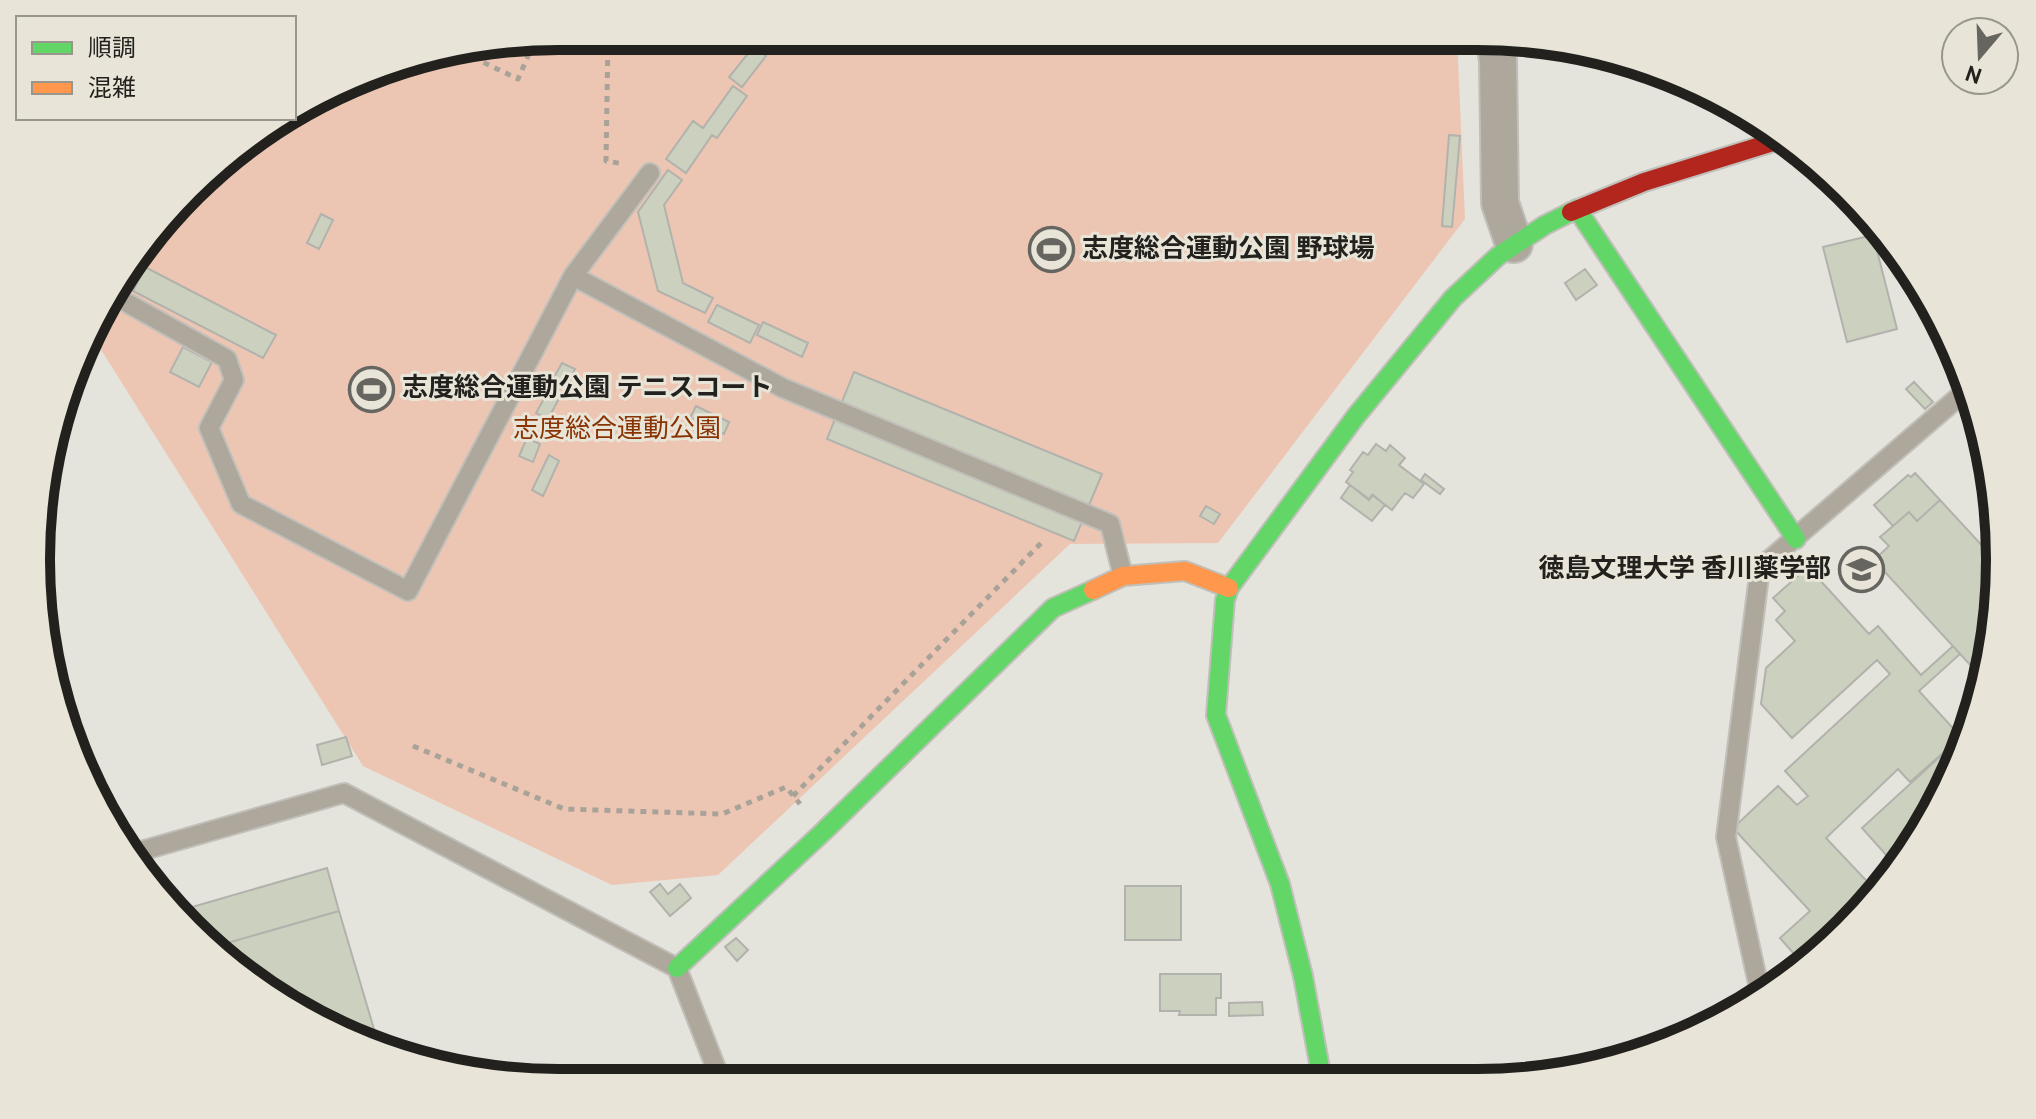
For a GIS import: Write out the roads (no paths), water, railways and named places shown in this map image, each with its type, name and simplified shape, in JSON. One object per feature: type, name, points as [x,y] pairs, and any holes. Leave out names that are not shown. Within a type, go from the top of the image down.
[{"type":"street","points":[[1496,51],[1500,203],[1514,244]]},
{"type":"street","points":[[1320,1069],[1303,976],[1280,884],[1216,715],[1225,600],[1229,588],[1334,440],[1436,316],[1471,279],[1514,244],[1577,209],[1639,183],[1770,143]]},
{"type":"street","points":[[1577,209],[1796,539]]},
{"type":"street","points":[[677,968],[823,832],[1053,608],[1123,576],[1185,571],[1229,588]]},
{"type":"lane","points":[[129,304],[227,359],[234,380],[209,428],[241,504],[408,591],[573,276],[650,173]]},
{"type":"lane","points":[[573,276],[783,388],[1110,524],[1123,576]]},
{"type":"lane","points":[[1758,984],[1726,837],[1760,568],[1959,397]]},
{"type":"lane","points":[[142,851],[344,793],[677,968],[716,1069]]},
{"type":"place","name":"志度総合運動公園 野球場","points":[[1051,250]]},
{"type":"place","name":"志度総合運動公園 テニスコート","points":[[371,389]]},
{"type":"place","name":"徳島文理大学 香川薬学部","points":[[1862,570]]},
{"type":"park label","name":"志度総合運動公園","points":[[617,430]]}]
